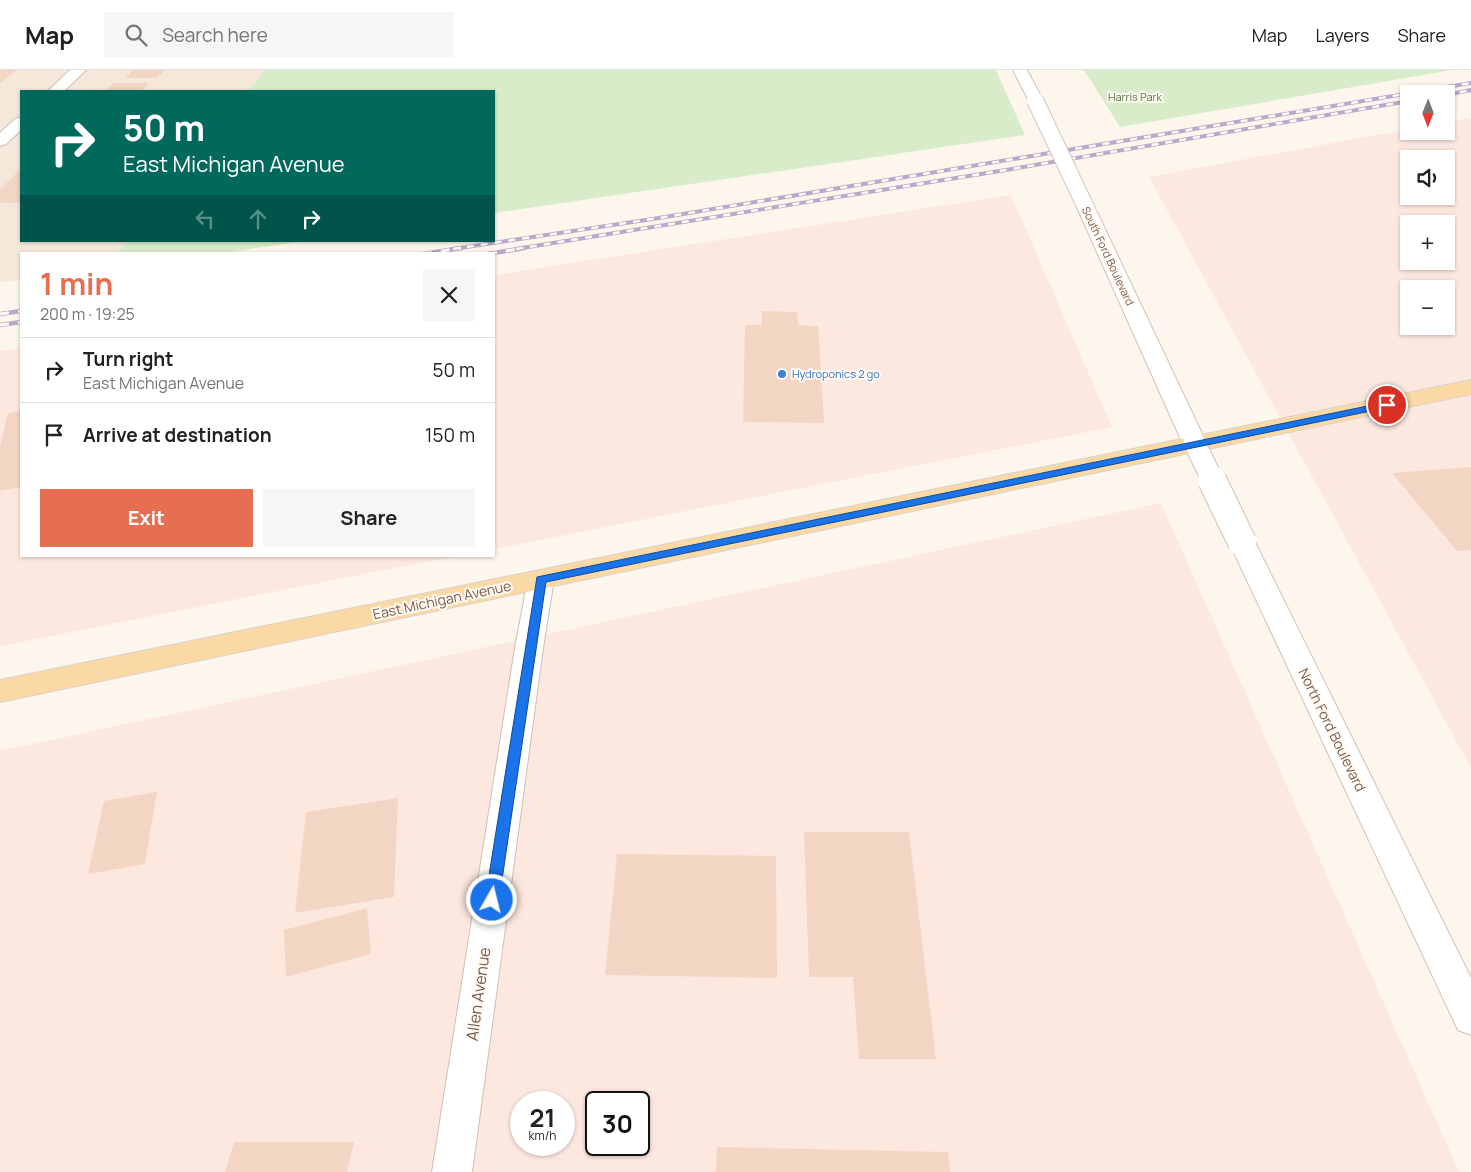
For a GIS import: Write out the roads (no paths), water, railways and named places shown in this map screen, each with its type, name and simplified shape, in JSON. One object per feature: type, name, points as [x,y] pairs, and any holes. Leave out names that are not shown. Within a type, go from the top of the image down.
[{"type":"main road","points":[[56,90],[79,70]]},
{"type":"main road","name":"South Ford Boulevard","points":[[1020,70],[1194,442]]},
{"type":"main road","points":[[0,140],[20,123]]},
{"type":"main road","name":"East Michigan Avenue","points":[[0,691],[1471,387]]},
{"type":"main road","name":"North Ford Boulevard","points":[[1194,442],[1471,1017]]},
{"type":"main road","name":"Allen Avenue","points":[[452,1172],[527,658],[541,579]]},
{"type":"railway","points":[[453,249],[659,218],[1471,83]]},
{"type":"railway","points":[[1455,93],[1471,90]]},
{"type":"railway","points":[[516,249],[1012,169],[1400,103]]},
{"type":"railway","points":[[436,252],[461,248]]},
{"type":"railway","points":[[495,253],[524,248]]},
{"type":"railway","points":[[0,314],[20,311]]},
{"type":"railway","points":[[0,325],[20,322]]},
{"type":"place","name":"Hydroponics 2 go","points":[[782,374]]},
{"type":"park label","name":"Harris Park","points":[[1135,97]]}]
